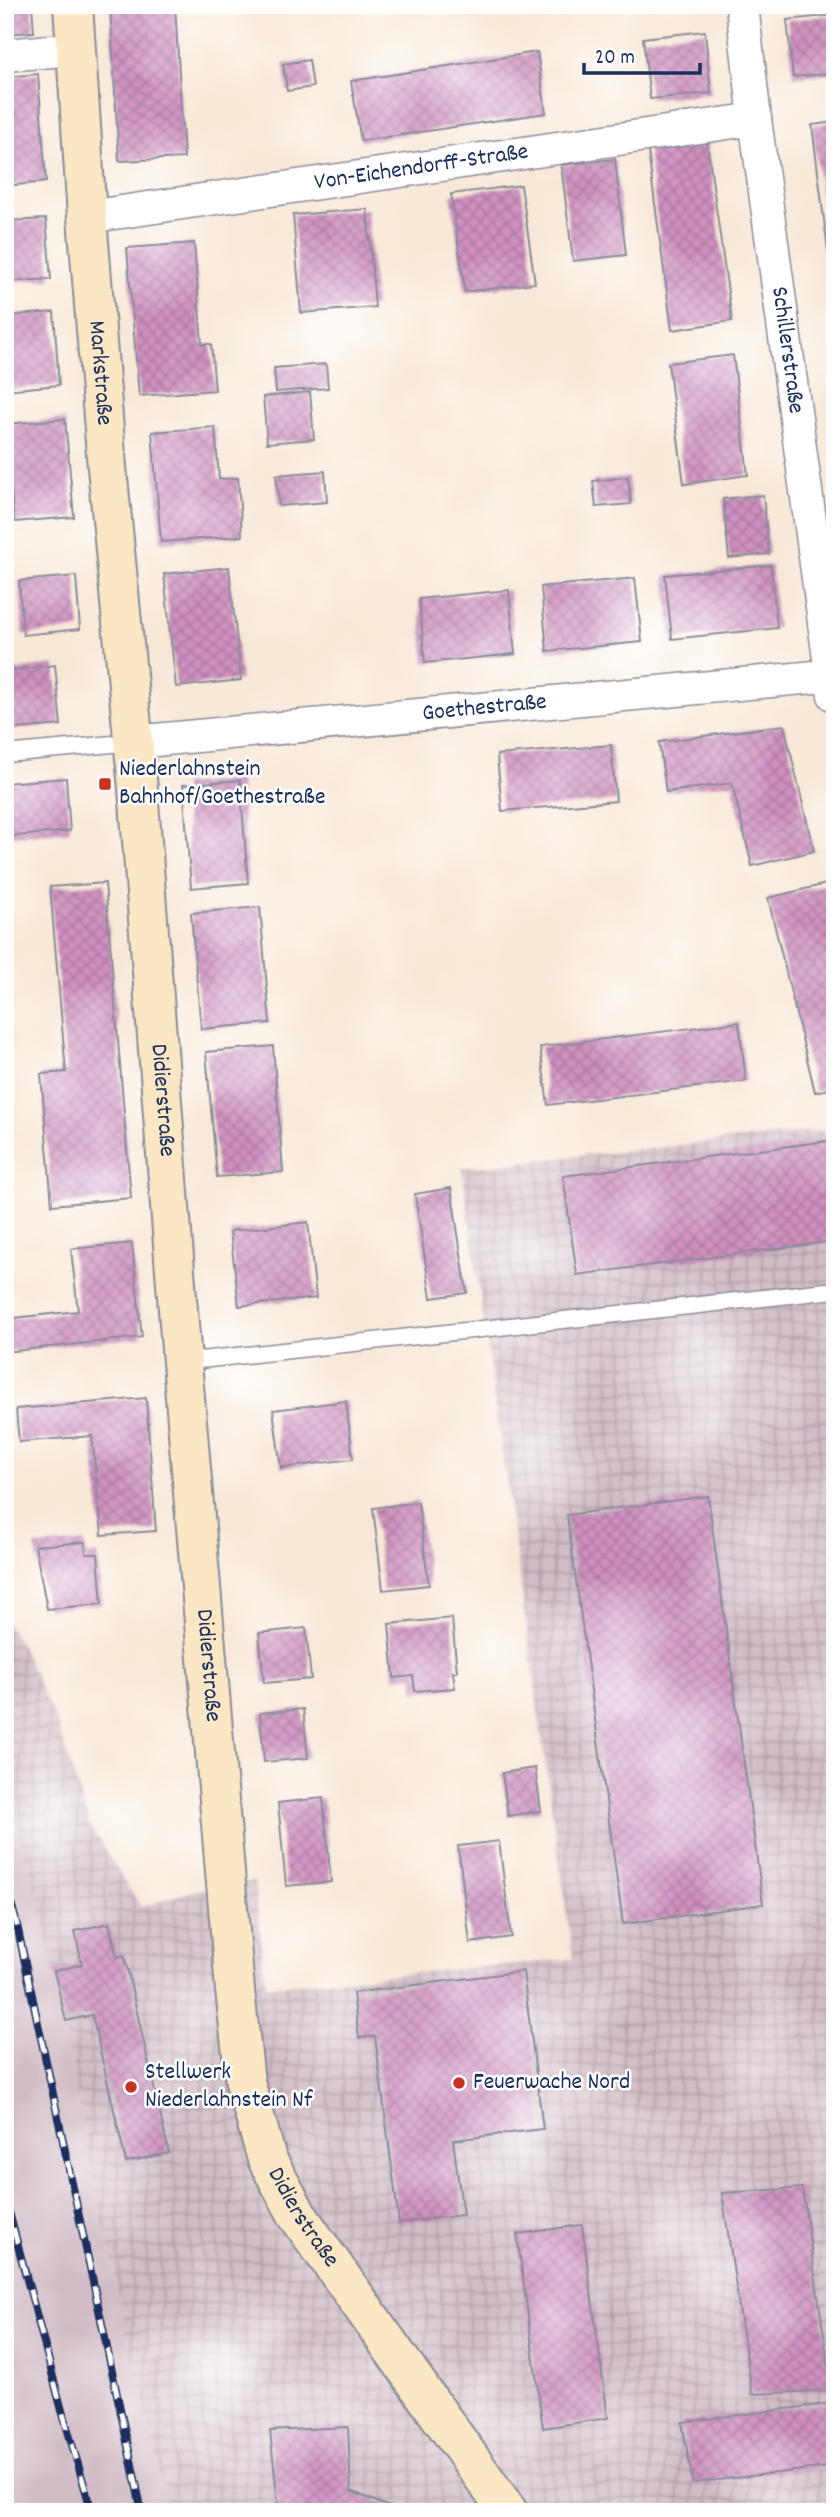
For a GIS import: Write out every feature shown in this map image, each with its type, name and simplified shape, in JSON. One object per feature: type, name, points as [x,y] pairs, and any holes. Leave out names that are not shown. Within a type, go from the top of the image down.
[{"type":"street","name":"Markstraße","points":[[73,5],[107,467],[134,742]]},
{"type":"street","name":"Schillerstraße","points":[[742,5],[755,119],[833,682]]},
{"type":"street","points":[[5,55],[75,49]]},
{"type":"street","name":"Von-Eichendorff-Straße","points":[[87,217],[755,119]]},
{"type":"street","name":"Goethestraße","points":[[134,742],[833,682]]},
{"type":"street","name":"Didierstraße","points":[[134,742],[182,1362],[244,2082],[267,2159],[298,2216],[508,2512]]},
{"type":"lane","points":[[5,754],[134,742]]},
{"type":"lane","points":[[182,1362],[835,1290]]},
{"type":"shaded area","points":[[835,1129],[835,2512],[169,2512],[87,2148],[46,1933],[5,1779],[5,1622],[20,1644],[57,1723],[90,1826],[141,1907],[193,1891],[254,1881],[266,1986],[573,1959],[462,1168]]},
{"type":"shaded area","points":[[5,1779],[46,1933],[87,2148],[169,2512],[5,2512]]},
{"type":"building","points":[[5,5],[32,5],[34,32],[5,34]]},
{"type":"building","points":[[110,5],[175,5],[184,158],[119,161]]},
{"type":"building","points":[[835,15],[835,73],[793,77],[787,20]]},
{"type":"building","points":[[705,31],[711,93],[650,99],[643,38]]},
{"type":"building","points":[[537,52],[546,113],[361,141],[351,81]]},
{"type":"building","points":[[309,60],[313,87],[287,91],[283,64]]},
{"type":"building","points":[[38,74],[46,182],[5,186],[5,77]]},
{"type":"building","points":[[835,122],[835,290],[833,290],[812,125]]},
{"type":"building","points":[[706,136],[732,321],[672,330],[647,144]]},
{"type":"building","points":[[615,159],[626,255],[573,261],[561,165]]},
{"type":"building","points":[[521,185],[535,283],[465,292],[451,194]]},
{"type":"building","points":[[367,209],[375,307],[301,313],[293,215]]},
{"type":"building","points":[[46,219],[51,279],[5,282],[5,221]]},
{"type":"building","points":[[194,243],[202,344],[211,344],[215,390],[139,396],[127,248]]},
{"type":"building","points":[[54,312],[59,385],[5,390],[5,316]]},
{"type":"building","points":[[733,355],[748,475],[684,484],[668,363]]},
{"type":"building","points":[[326,364],[328,388],[276,392],[274,368]]},
{"type":"building","points":[[310,392],[314,439],[267,443],[263,397]]},
{"type":"building","points":[[65,419],[74,517],[14,522],[5,424]]},
{"type":"building","points":[[215,427],[219,479],[238,478],[242,536],[161,542],[152,432]]},
{"type":"building","points":[[325,471],[327,502],[279,506],[276,475]]},
{"type":"building","points":[[628,477],[631,504],[596,507],[593,481]]},
{"type":"building","points":[[763,495],[769,554],[729,558],[723,499]]},
{"type":"building","points":[[771,565],[777,628],[672,639],[665,575]]},
{"type":"building","points":[[229,567],[241,680],[176,687],[164,574]]},
{"type":"building","points":[[76,576],[80,629],[23,635],[19,581]]},
{"type":"building","points":[[635,578],[642,642],[547,651],[541,587]]},
{"type":"building","points":[[509,590],[515,654],[425,663],[419,599]]},
{"type":"building","points":[[55,665],[61,725],[5,730],[5,671]]},
{"type":"building","points":[[784,725],[814,851],[752,866],[732,783],[666,792],[659,742]]},
{"type":"building","points":[[611,745],[616,801],[502,811],[497,755]]},
{"type":"building","points":[[66,778],[70,831],[5,837],[5,783]]},
{"type":"building","points":[[240,780],[248,883],[191,888],[183,785]]},
{"type":"building","points":[[105,883],[131,1198],[52,1205],[41,1074],[66,1072],[50,887]]},
{"type":"building","points":[[826,884],[835,920],[835,1088],[815,1092],[768,898]]},
{"type":"building","points":[[260,907],[270,1023],[201,1029],[191,913]]},
{"type":"building","points":[[739,1022],[746,1081],[548,1105],[540,1047]]},
{"type":"building","points":[[273,1046],[283,1172],[217,1177],[206,1052]]},
{"type":"building","points":[[835,1140],[835,1241],[577,1275],[563,1176]]},
{"type":"building","points":[[451,1188],[467,1293],[431,1298],[415,1194]]},
{"type":"building","points":[[308,1222],[316,1298],[239,1306],[230,1231]]},
{"type":"building","points":[[132,1243],[142,1337],[5,1352],[5,1319],[78,1311],[71,1249]]},
{"type":"building","points":[[146,1398],[156,1531],[102,1535],[92,1436],[19,1442],[16,1409]]},
{"type":"building","points":[[346,1401],[353,1459],[281,1468],[273,1410]]},
{"type":"building","points":[[708,1496],[763,1904],[623,1924],[567,1515]]},
{"type":"building","points":[[418,1502],[429,1585],[383,1590],[373,1508]]},
{"type":"building","points":[[85,1542],[86,1554],[98,1554],[102,1604],[47,1609],[35,1546]]},
{"type":"building","points":[[452,1618],[457,1672],[453,1672],[455,1688],[415,1691],[413,1676],[394,1678],[389,1624]]},
{"type":"building","points":[[306,1628],[311,1679],[264,1683],[259,1633]]},
{"type":"building","points":[[303,1709],[308,1758],[264,1762],[260,1713]]},
{"type":"building","points":[[535,1768],[541,1811],[508,1816],[502,1773]]},
{"type":"building","points":[[323,1798],[331,1882],[286,1886],[278,1803]]},
{"type":"building","points":[[499,1841],[511,1937],[470,1943],[458,1846]]},
{"type":"building","name":"Stellwerk Niederlahnstein Nf","points":[[109,1923],[117,1957],[124,1955],[169,2153],[126,2162],[92,2015],[66,2021],[54,1971],[82,1964],[75,1931]]},
{"type":"building","name":"Feuerwache Nord","points":[[523,1971],[543,2129],[453,2140],[463,2215],[399,2223],[375,2036],[359,2038],[353,1993]]},
{"type":"building","points":[[802,2188],[832,2390],[752,2394],[722,2193]]},
{"type":"building","points":[[582,2225],[608,2418],[543,2428],[517,2234]]},
{"type":"building","points":[[834,2403],[835,2466],[693,2483],[682,2422]]},
{"type":"building","points":[[348,2427],[351,2491],[401,2512],[267,2512],[278,2503],[270,2431]]},
{"type":"railway","points":[[5,1880],[17,1925],[142,2512]]},
{"type":"railway","points":[[5,2197],[92,2512]]},
{"type":"place","name":"Niederlahnstein Bahnhof/Goethestraße","points":[[105,784]]},
{"type":"place","name":"Feuerwache Nord","points":[[459,2083]]},
{"type":"place","name":"Stellwerk Niederlahnstein Nf","points":[[131,2087]]}]
